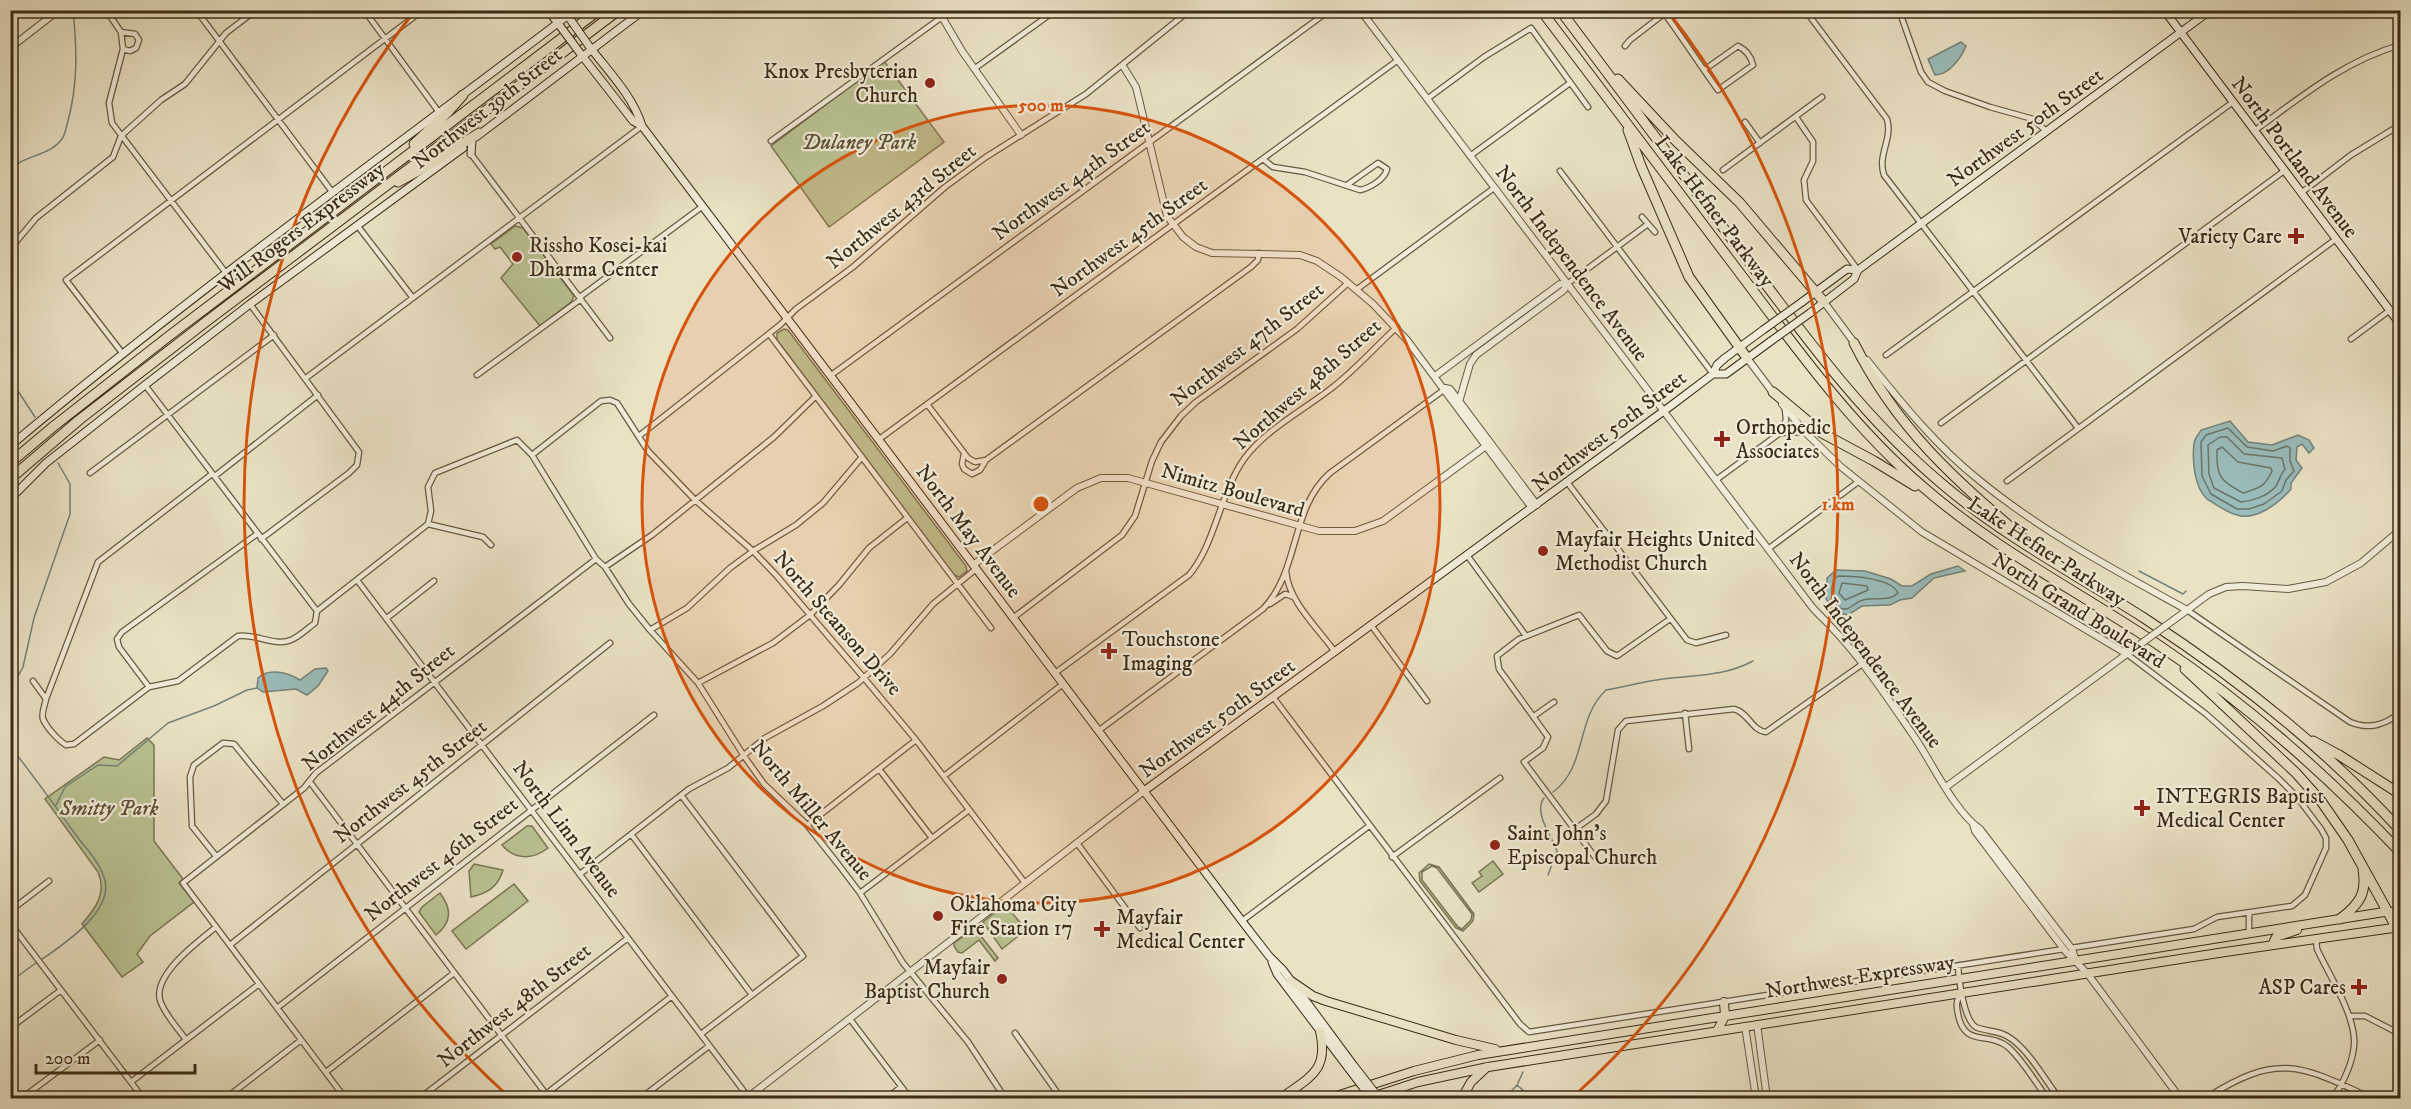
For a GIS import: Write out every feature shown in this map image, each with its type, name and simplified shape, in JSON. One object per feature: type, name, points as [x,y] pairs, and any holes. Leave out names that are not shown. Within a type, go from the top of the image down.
[{"type":"highway","name":"Will Rogers Expressway","points":[[10,463],[111,380],[599,10]]},
{"type":"highway","name":"Will Rogers Expressway","points":[[10,478],[123,386],[619,10]]},
{"type":"highway","name":"Lake Hefner Parkway","points":[[1541,10],[1820,380],[1868,435],[1940,501],[2019,559],[2161,646],[2238,702],[2345,795],[2400,852]]},
{"type":"highway","name":"Lake Hefner Parkway","points":[[1560,10],[1803,333],[1860,404],[1899,445],[1965,504],[2054,564],[2191,650],[2244,688],[2300,735],[2400,830]]},
{"type":"highway","points":[[1593,54],[1670,135],[1740,203],[1824,302]]},
{"type":"highway","points":[[381,175],[445,115],[463,94]]},
{"type":"highway","points":[[1625,122],[1641,166],[1689,277],[1747,358]]},
{"type":"highway","points":[[373,196],[434,162],[479,133]]},
{"type":"highway","points":[[1854,343],[1900,418],[1934,458],[2054,564]]},
{"type":"highway","points":[[1773,392],[1822,433],[1940,501]]},
{"type":"highway","points":[[2161,646],[2296,773],[2331,814],[2399,929]]},
{"type":"highway","points":[[2300,735],[2338,755],[2400,794]]},
{"type":"highway","points":[[2340,919],[2362,899],[2365,885],[2362,866]]},
{"type":"highway","name":"Northwest Expressway","points":[[1330,1098],[1414,1071],[1507,1050],[2340,919],[2400,912]]},
{"type":"highway","points":[[2272,945],[2276,937],[2323,922]]},
{"type":"highway","name":"Northwest Expressway","points":[[1370,1098],[1418,1082],[1488,1066],[2225,952],[2399,929]]},
{"type":"highway","points":[[2225,952],[2245,941],[2249,934]]},
{"type":"highway","points":[[1291,981],[1313,996],[1326,1001],[1470,1044],[1507,1050]]},
{"type":"highway","points":[[1718,1031],[1725,1016],[1724,1002]]},
{"type":"highway","points":[[1745,1026],[1757,1011]]},
{"type":"highway","points":[[1281,1098],[1313,1074],[1321,1062],[1324,1051],[1320,1031]]},
{"type":"highway","points":[[1462,1098],[1471,1082],[1488,1066]]},
{"type":"main road","name":"North May Avenue","points":[[548,10],[633,121],[642,126]]},
{"type":"main road","name":"Northwest 39th Street","points":[[10,446],[226,273],[438,111],[559,25],[567,15],[575,10]]},
{"type":"main road","name":"Northwest 39th Street","points":[[10,499],[46,463],[250,304],[472,141],[479,133],[590,47],[644,10]]},
{"type":"main road","name":"North Portland Avenue","points":[[2164,10],[2400,324]]},
{"type":"main road","name":"Northwest 50th Street","points":[[1713,374],[1726,374],[1854,279],[1858,270],[2211,10]]},
{"type":"main road","name":"North May Avenue","points":[[567,15],[626,94],[642,126],[1242,921],[1291,981],[1352,1067],[1370,1098]]},
{"type":"main road","points":[[471,154],[472,141]]},
{"type":"main road","name":"Northwest 50th Street","points":[[1144,791],[1664,411],[1713,374],[1717,365],[1846,269],[1858,270]]},
{"type":"main road","name":"North May Avenue","points":[[1269,956],[1277,974],[1320,1031],[1379,1098]]},
{"type":"street","points":[[10,48],[59,10]]},
{"type":"street","points":[[106,10],[121,32],[123,49],[109,103],[112,123],[226,273]]},
{"type":"street","points":[[196,10],[333,193]]},
{"type":"street","points":[[10,249],[36,218],[113,156],[121,136],[145,113],[185,84],[226,33],[256,10]]},
{"type":"street","points":[[363,10],[438,111]]},
{"type":"street","points":[[123,354],[66,280],[423,10]]},
{"type":"street","points":[[938,10],[974,69],[1021,135]]},
{"type":"street","points":[[974,69],[1056,10]]},
{"type":"street","name":"Northwest 43rd Street","points":[[639,436],[853,267],[945,187],[1021,135],[1077,101],[1190,10]]},
{"type":"street","name":"Northwest 44th Street","points":[[830,375],[1330,10]]},
{"type":"street","name":"North Independence Avenue","points":[[1360,10],[1812,607],[1834,629],[1911,732],[1972,823],[1980,829],[2180,1098]]},
{"type":"street","points":[[1804,10],[1887,119],[1890,135],[1881,166],[1884,175],[2078,428]]},
{"type":"street","points":[[1899,10],[1921,72],[1928,82],[1945,91],[1990,107],[2033,119],[2046,131]]},
{"type":"street","points":[[1625,46],[1667,12],[1704,70],[1718,90],[1753,65],[1752,59],[1744,49],[1738,46],[1704,70]]},
{"type":"street","points":[[771,141],[942,17]]},
{"type":"street","points":[[1427,99],[1484,57],[1531,28],[1588,107]]},
{"type":"street","points":[[121,32],[135,34],[139,40],[136,48],[130,51],[123,49]]},
{"type":"street","points":[[2254,131],[2335,73],[2360,60],[2400,45]]},
{"type":"street","name":"Northwest 45th Street","points":[[878,440],[1398,60]]},
{"type":"street","points":[[1123,66],[1136,87],[1167,216],[1190,244],[1204,251],[1220,254],[1286,253],[1307,257],[1323,265],[1348,283],[1397,327],[1534,506]]},
{"type":"street","points":[[1470,156],[1570,83]]},
{"type":"street","points":[[1723,170],[1822,97]]},
{"type":"street","points":[[1886,355],[2233,102]]},
{"type":"street","points":[[1796,117],[1809,134],[1814,151],[1813,161],[1804,180],[1806,200],[1858,270]]},
{"type":"street","points":[[1745,122],[1760,143]]},
{"type":"street","points":[[2301,193],[2351,155],[2400,125]]},
{"type":"street","points":[[306,378],[642,126]]},
{"type":"street","points":[[471,154],[610,338]]},
{"type":"street","points":[[1263,159],[1273,167],[1305,172],[1347,185],[1364,190],[1384,177],[1386,169],[1378,163],[1347,185]]},
{"type":"street","points":[[1560,171],[1713,374]]},
{"type":"street","points":[[1941,423],[2284,171]]},
{"type":"street","name":"Northwest 47th Street","points":[[1356,290],[1494,188]]},
{"type":"street","points":[[477,375],[703,206]]},
{"type":"street","points":[[1642,217],[1655,232]]},
{"type":"street","points":[[1460,402],[1474,357],[1648,224]]},
{"type":"street","points":[[357,225],[413,298]]},
{"type":"street","points":[[2007,481],[2336,239]]},
{"type":"street","points":[[964,454],[962,464],[966,471],[975,473],[986,460],[1251,267],[1258,260],[1258,253]]},
{"type":"street","name":"Northwest 47th Street","points":[[1013,618],[1122,536],[1135,516],[1145,482],[1161,442],[1181,416],[1196,402],[1297,329],[1348,283]]},
{"type":"street","points":[[1435,376],[1560,284],[1567,284]]},
{"type":"street","points":[[1824,302],[1854,343],[1927,430],[1978,480],[2044,529],[2187,610],[2350,722],[2364,726],[2380,725],[2400,712]]},
{"type":"street","points":[[250,304],[359,452],[357,465],[349,473],[261,539]]},
{"type":"street","points":[[2350,339],[2390,310]]},
{"type":"street","name":"Northwest 48th Street","points":[[1055,674],[1189,575],[1200,559],[1235,473],[1254,447],[1340,382],[1397,327]]},
{"type":"street","points":[[769,334],[991,628]]},
{"type":"street","points":[[90,473],[274,335]]},
{"type":"street","name":"North Grand Boulevard","points":[[1747,358],[1805,432],[1858,482],[1897,514],[1948,549],[2127,654],[2206,714],[2297,797],[2326,838],[2326,848],[2305,895],[2300,901],[2287,907],[2249,913]]},
{"type":"street","points":[[145,385],[317,611]]},
{"type":"street","points":[[1445,388],[1450,389],[1460,402],[1486,446],[1534,506]]},
{"type":"street","points":[[1263,609],[1273,597],[1286,568],[1311,494],[1324,478],[1445,388]]},
{"type":"street","points":[[318,395],[98,562],[46,699],[43,719],[60,742],[66,745],[74,744],[149,687],[178,681],[238,636],[248,634],[280,642],[291,640],[315,623],[317,611],[428,524],[431,511],[428,487],[435,473],[517,440],[532,455]]},
{"type":"street","points":[[605,567],[652,535],[774,437],[816,396]]},
{"type":"street","name":"North Steanson Drive","points":[[532,455],[601,401],[610,400],[617,403],[648,451],[695,500],[753,551],[864,678],[916,740],[1025,883]]},
{"type":"street","points":[[927,404],[964,454],[972,461],[986,460]]},
{"type":"street","points":[[1716,480],[1780,433],[1786,420],[1784,405]]},
{"type":"street","points":[[1780,433],[1805,432]]},
{"type":"street","name":"Nimitz Boulevard","points":[[975,567],[1084,484],[1113,477],[1145,482],[1319,531],[1341,532],[1375,524],[1397,511],[1486,446]]},
{"type":"street","name":"North Miller Avenue","points":[[532,455],[596,559],[605,567],[629,604],[698,683],[764,784],[807,825],[860,894],[910,972],[968,1042],[1005,1098]]},
{"type":"street","points":[[650,630],[687,608],[730,568],[796,525],[823,503],[862,457]]},
{"type":"street","points":[[1567,482],[1682,635],[1691,643],[1696,644],[1726,635]]},
{"type":"street","points":[[1768,549],[1858,482]]},
{"type":"street","points":[[698,683],[773,643],[810,615],[839,585],[869,548],[907,518]]},
{"type":"street","points":[[428,524],[483,537],[491,545]]},
{"type":"street","points":[[1946,787],[2210,594],[2226,587],[2288,589],[2326,582],[2361,563],[2400,530]]},
{"type":"street","points":[[149,687],[119,647],[117,639],[122,632],[257,534]]},
{"type":"street","points":[[1467,555],[1526,636]]},
{"type":"street","name":"Northwest 44th Street","points":[[216,927],[183,883],[310,782],[316,773],[596,559]]},
{"type":"street","points":[[580,874],[696,784],[728,768],[765,738],[829,703],[864,678],[890,654],[926,612],[975,567]]},
{"type":"street","points":[[1286,568],[1294,597],[1335,652]]},
{"type":"street","name":"North Linn Avenue","points":[[357,580],[748,1098]]},
{"type":"street","points":[[387,618],[434,581]]},
{"type":"street","points":[[1098,731],[1263,609],[1285,594],[1294,597]]},
{"type":"street","points":[[1595,857],[1524,762],[1544,748],[1547,741],[1546,734],[1498,669],[1496,661],[1500,653],[1526,636],[1579,615],[1607,651],[1617,656],[1670,619]]},
{"type":"street","points":[[1371,625],[1427,701]]},
{"type":"street","name":"Northwest 45th Street","points":[[230,945],[610,643]]},
{"type":"street","points":[[1574,830],[1596,814],[1606,801],[1620,726],[1630,720],[1734,709],[1746,715],[1759,731],[1766,732],[1861,665]]},
{"type":"street","points":[[33,681],[46,699]]},
{"type":"street","points":[[944,776],[1064,684]]},
{"type":"street","name":"Northwest Expressway","points":[[1273,697],[1368,826],[1512,1014],[1524,1029],[1535,1032],[2194,929],[2217,917],[2249,913]]},
{"type":"street","points":[[1534,716],[1554,702]]},
{"type":"street","points":[[1685,713],[1689,749]]},
{"type":"street","name":"Northwest 46th Street","points":[[277,1008],[654,715]]},
{"type":"street","points":[[807,825],[916,740]]},
{"type":"street","points":[[216,856],[192,826],[190,777],[194,765],[223,743],[234,744],[283,804]]},
{"type":"street","points":[[879,770],[932,838]]},
{"type":"street","points":[[1392,857],[1500,778]]},
{"type":"street","points":[[310,782],[547,1096],[672,996]]},
{"type":"street","name":"Northwest 50th Street","points":[[748,1098],[1144,791]]},
{"type":"street","points":[[681,795],[803,956],[701,1034]]},
{"type":"street","points":[[860,894],[969,810]]},
{"type":"street","points":[[1242,921],[1368,826]]},
{"type":"street","points":[[631,834],[752,995]]},
{"type":"street","points":[[1077,843],[1140,927]]},
{"type":"street","points":[[10,911],[49,881]]},
{"type":"street","points":[[2249,913],[2249,934]]},
{"type":"street","points":[[10,923],[143,1098]]},
{"type":"street","points":[[186,1040],[163,1008],[159,997],[162,983],[181,956],[216,927],[345,1098]]},
{"type":"street","name":"Northwest 48th Street","points":[[420,1098],[628,938]]},
{"type":"street","points":[[2316,939],[2317,949],[2349,1016],[2355,1044],[2342,1084],[2333,1098]]},
{"type":"street","points":[[1958,966],[1961,993],[1965,1000],[1968,1021],[1976,1028],[2004,1034],[2012,1039],[2059,1098]]},
{"type":"street","points":[[326,1072],[454,973]]},
{"type":"street","points":[[131,1082],[259,984]]},
{"type":"street","points":[[10,1028],[61,990]]},
{"type":"street","points":[[1961,993],[1956,1002],[1960,1024],[1970,1036],[1998,1041],[2005,1045],[2048,1098]]},
{"type":"street","points":[[2349,1016],[2365,1016],[2400,1034]]},
{"type":"street","points":[[850,1019],[909,1098]]},
{"type":"street","points":[[1757,1024],[1767,1098]]},
{"type":"street","points":[[1745,1026],[1756,1098]]},
{"type":"street","points":[[1981,1038],[1983,1029]]},
{"type":"street","points":[[1015,1034],[1061,1098]]},
{"type":"street","points":[[2005,1045],[2012,1039]]},
{"type":"street","points":[[22,1098],[100,1040]]},
{"type":"street","points":[[226,1098],[301,1040]]},
{"type":"street","points":[[641,1098],[709,1046]]},
{"type":"street","points":[[1748,1056],[1761,1054]]},
{"type":"street","points":[[2206,1098],[2232,1081],[2277,1067],[2300,1068],[2371,1098]]},
{"type":"street","points":[[887,1098],[901,1087]]},
{"type":"street","points":[[331,1098],[340,1091]]},
{"type":"green space","name":"Dulaney Park","points":[[884,61],[944,142],[829,227],[771,146]]},
{"type":"green space","points":[[515,226],[523,228],[574,296],[571,302],[540,326],[501,278],[513,264],[500,247],[495,249],[491,244]]},
{"type":"green space","points":[[784,329],[788,330],[966,566],[967,571],[959,577],[952,574],[777,340],[777,333]]},
{"type":"green space","name":"Smitty Park","points":[[147,738],[154,745],[154,841],[183,879],[179,883],[194,902],[150,936],[137,954],[143,962],[122,977],[82,924],[99,900],[101,887],[98,872],[45,799],[104,757],[119,760]]},
{"type":"green space","points":[[527,826],[532,826],[548,848],[536,855],[524,857],[512,853],[502,845]]},
{"type":"green space","points":[[1493,861],[1503,874],[1479,892],[1472,883],[1482,876],[1479,872]]},
{"type":"green space","points":[[474,864],[503,870],[498,881],[491,888],[471,897],[469,871]]},
{"type":"green space","points":[[1429,864],[1439,867],[1474,914],[1473,921],[1463,931],[1456,928],[1420,881],[1419,873]],"holes":[[[1432,866],[1437,868],[1472,914],[1471,920],[1462,929],[1458,927],[1422,880],[1422,872]]]},
{"type":"green space","points":[[514,884],[528,901],[466,949],[452,931]]},
{"type":"green space","points":[[440,893],[447,904],[448,915],[445,925],[436,935],[419,912]]},
{"type":"green space","points":[[1005,904],[1026,930],[1002,949],[983,922]]},
{"type":"green space","points":[[978,926],[981,928],[977,931],[998,958],[995,961],[979,940],[962,953],[958,952],[954,946],[954,943]]},
{"type":"water","points":[[1961,42],[1966,46],[1958,60],[1950,69],[1935,75],[1928,59]]},
{"type":"water","points":[[2230,421],[2248,442],[2272,445],[2298,435],[2309,440],[2314,448],[2309,453],[2302,444],[2297,447],[2296,460],[2302,468],[2291,483],[2291,489],[2267,510],[2252,515],[2233,514],[2207,499],[2199,488],[2195,473],[2194,443],[2201,430]]},
{"type":"water","points":[[1958,566],[1965,571],[1934,578],[1912,598],[1890,605],[1862,606],[1848,615],[1838,613],[1826,599],[1827,578],[1836,570],[1865,571],[1891,579],[1902,586],[1912,586],[1931,574]]},
{"type":"water","points":[[326,668],[328,671],[318,686],[307,695],[296,689],[263,692],[257,688],[258,678],[268,673],[285,673],[300,680],[315,669]]},
{"type":"waterway","points":[[10,170],[22,161],[51,149],[64,135],[75,79],[73,10]]},
{"type":"waterway","points":[[10,386],[16,388],[35,417]]},
{"type":"waterway","points":[[10,691],[23,667],[34,618],[70,514],[70,484],[58,463]]},
{"type":"waterway","points":[[2139,571],[2183,594],[2186,591]]},
{"type":"waterway","points":[[1553,792],[1572,769],[1590,715],[1596,702],[1606,690],[1655,680],[1724,672],[1753,661]]},
{"type":"waterway","points":[[56,805],[65,787],[98,765],[117,766],[168,723],[257,688]]},
{"type":"waterway","points":[[10,746],[94,859],[104,877],[106,889],[102,902],[86,925],[41,960]]},
{"type":"waterway","points":[[1544,798],[1541,804],[1542,817],[1557,851],[1548,875]]},
{"type":"waterway","points":[[10,982],[37,962]]},
{"type":"waterway","points":[[1505,1098],[1517,1085],[1523,1072]]},
{"type":"waterway","points":[[1517,1085],[1532,1098]]},
{"type":"place","name":"Knox Presbyterian Church","points":[[930,83]]},
{"type":"place","name":"Variety Care","points":[[2296,236]]},
{"type":"place","name":"Rissho Kosei-kai Dharma Center","points":[[517,257]]},
{"type":"place","name":"Orthopedic Associates","points":[[1722,439]]},
{"type":"place","name":"Mayfair Heights United Methodist Church","points":[[1543,551]]},
{"type":"place","name":"Touchstone Imaging","points":[[1109,651]]},
{"type":"place","name":"INTEGRIS Baptist Medical Center","points":[[2142,808]]},
{"type":"place","name":"Saint John's Episcopal Church","points":[[1495,845]]},
{"type":"place","name":"Oklahoma City Fire Station 17","points":[[938,916]]},
{"type":"place","name":"Mayfair Medical Center","points":[[1102,929]]},
{"type":"place","name":"Mayfair Baptist Church","points":[[1002,979]]},
{"type":"place","name":"ASP Cares","points":[[2359,987]]}]
